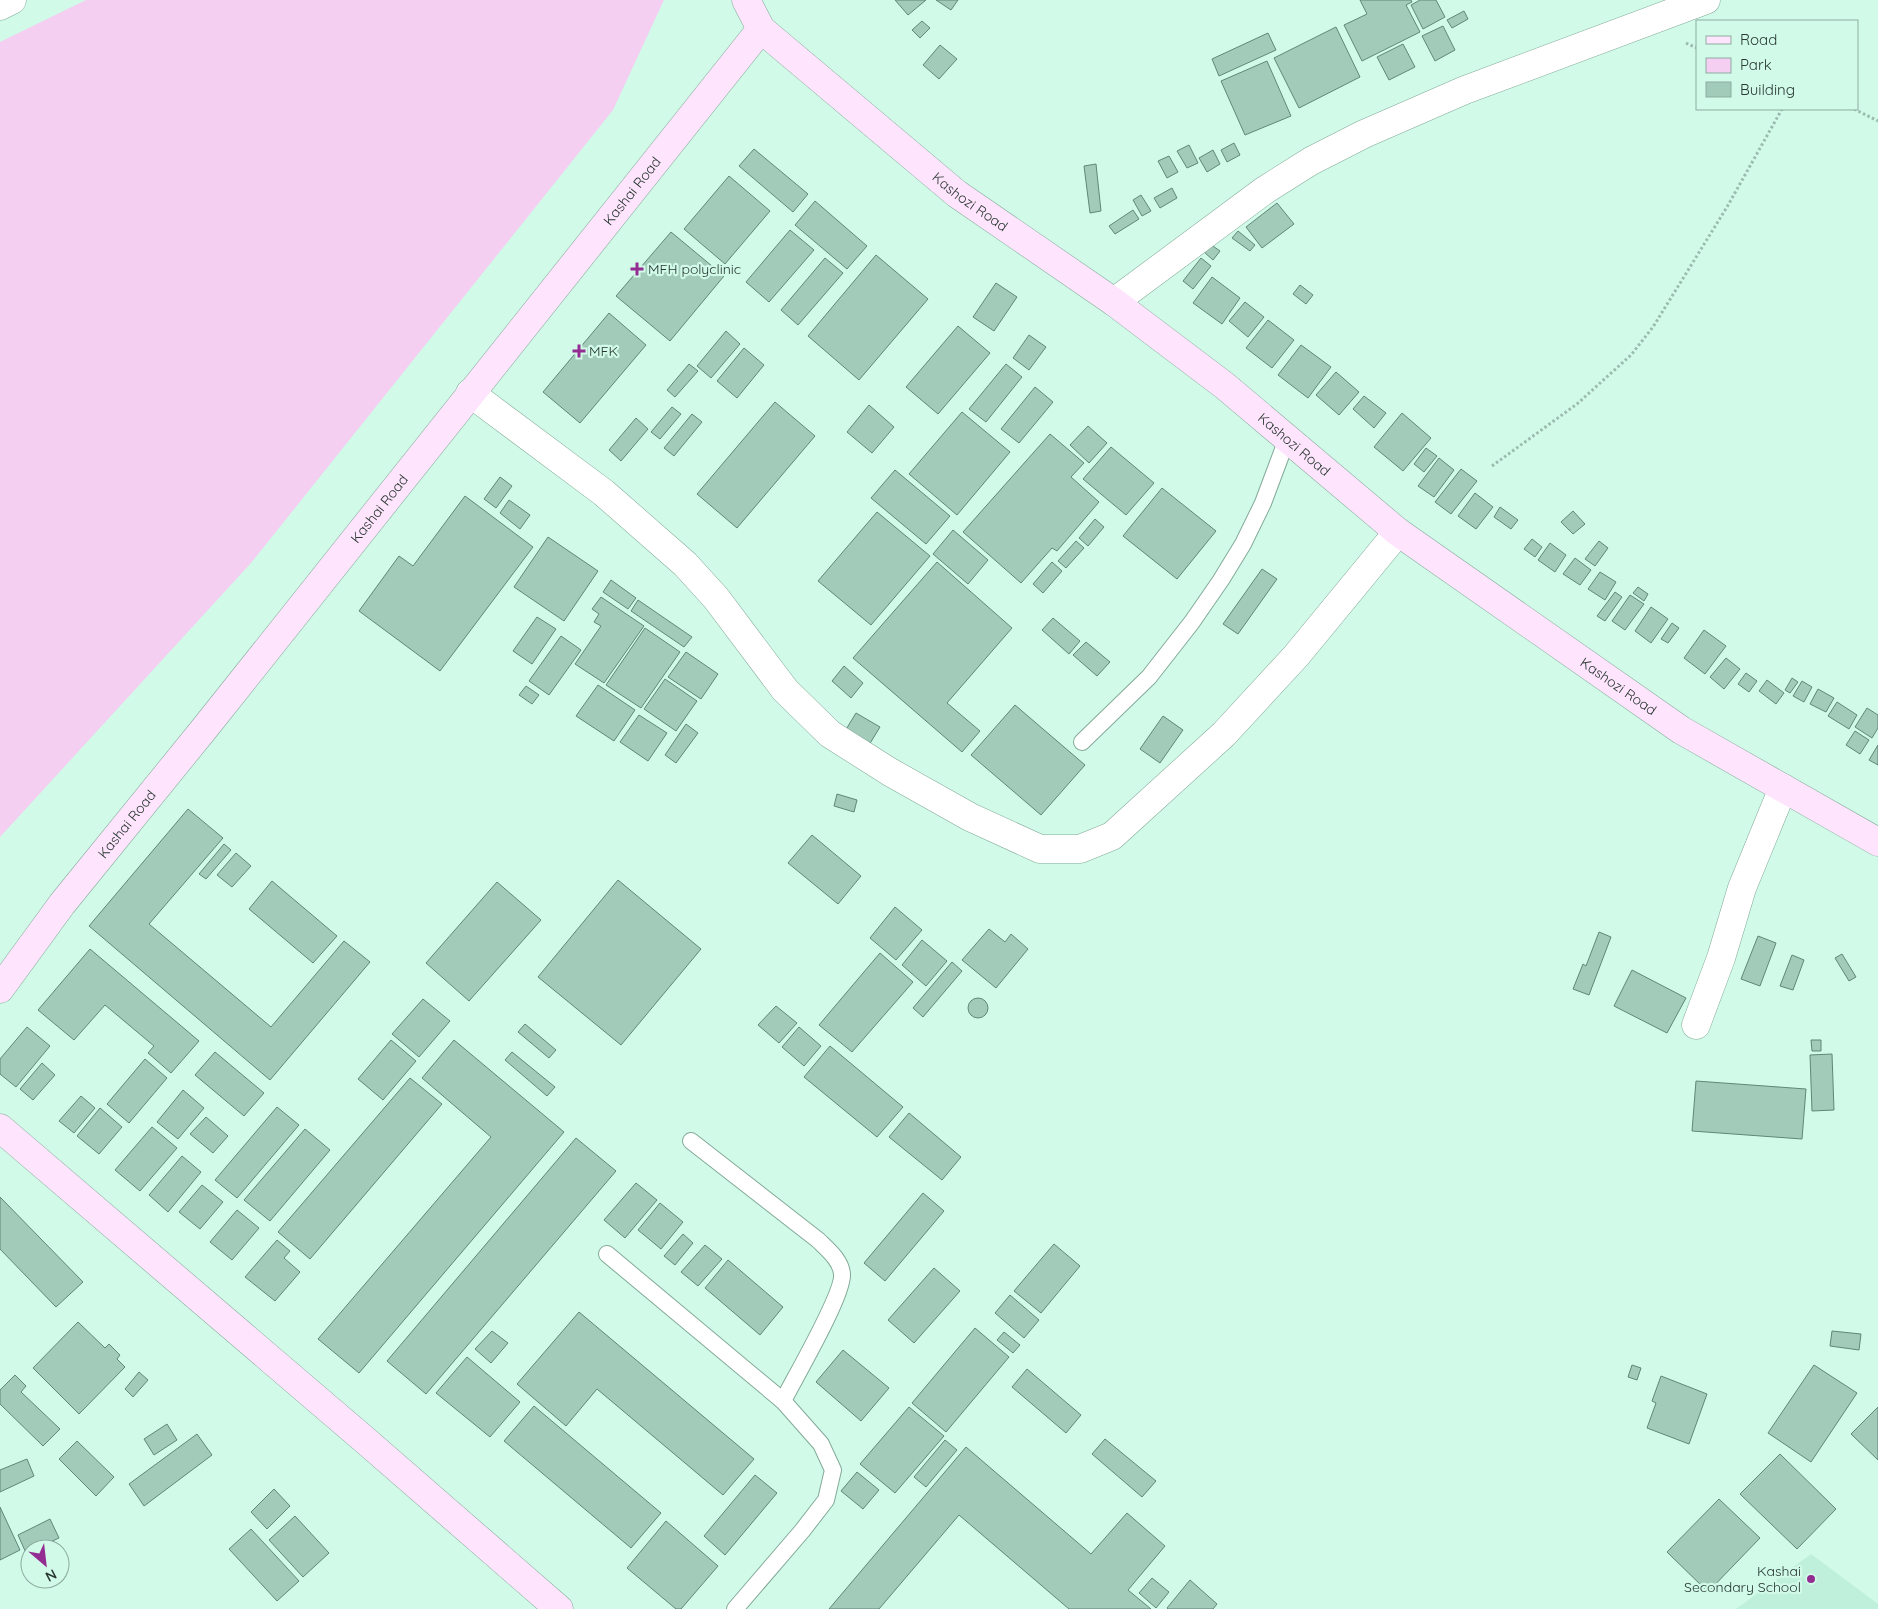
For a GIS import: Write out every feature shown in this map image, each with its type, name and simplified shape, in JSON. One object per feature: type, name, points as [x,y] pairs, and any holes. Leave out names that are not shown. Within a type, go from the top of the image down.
[{"type":"street","points":[[0,6],[12,0]]},
{"type":"street","name":"Kashozi Road","points":[[746,0],[761,29],[957,194],[1114,302],[1225,386],[1398,532],[1681,730],[1878,842]]},
{"type":"street","points":[[1114,302],[1265,190],[1311,162],[1364,134],[1465,90],[1706,0]]},
{"type":"street","name":"Kashai Road","points":[[0,989],[62,904],[204,729],[761,29]]},
{"type":"street","points":[[470,393],[604,493],[685,564],[716,598],[785,690],[830,734],[890,772],[970,817],[1040,849],[1080,849],[1112,836],[1224,734],[1296,656],[1398,532]]},
{"type":"street","points":[[1696,1025],[1721,958],[1742,888],[1783,788]]},
{"type":"street","points":[[0,1128],[559,1609]]},
{"type":"lane","points":[[1082,742],[1149,677],[1222,580],[1243,544],[1263,503],[1288,440]]},
{"type":"lane","points":[[691,1141],[818,1240],[835,1256],[842,1275],[836,1300],[783,1401]]},
{"type":"lane","points":[[607,1254],[783,1401],[821,1444],[832,1470],[826,1500],[735,1609]]},
{"type":"path","points":[[1492,466],[1577,404],[1631,355],[1653,327],[1727,207],[1781,110]]},
{"type":"path","points":[[1856,110],[1878,120]]},
{"type":"shaded area","name":"Kashai Secondary School","points":[[1811,1554],[1878,1604],[1878,1609],[1736,1609]]},
{"type":"green space","points":[[86,0],[664,0],[613,110],[251,563],[0,837],[0,42]]},
{"type":"building","points":[[895,0],[926,0],[908,15]]},
{"type":"building","points":[[936,0],[958,0],[951,10]]},
{"type":"building","points":[[1360,0],[1411,0],[1412,2],[1406,5],[1420,32],[1362,61],[1344,25],[1367,14]]},
{"type":"building","points":[[1420,0],[1436,0],[1445,17],[1423,29],[1411,5]]},
{"type":"building","points":[[1464,11],[1468,19],[1452,28],[1447,20]]},
{"type":"building","points":[[922,21],[930,28],[920,38],[912,30]]},
{"type":"building","points":[[1443,26],[1455,50],[1435,61],[1422,36]]},
{"type":"building","points":[[1336,27],[1360,77],[1299,108],[1274,58]]},
{"type":"building","points":[[1268,33],[1276,50],[1219,76],[1212,59]]},
{"type":"building","points":[[1403,44],[1415,67],[1389,80],[1377,57]]},
{"type":"building","points":[[940,45],[957,59],[939,79],[923,65]]},
{"type":"building","points":[[1267,61],[1291,116],[1245,135],[1221,81]]},
{"type":"building","points":[[1234,143],[1240,155],[1227,162],[1221,150]]},
{"type":"building","points":[[1189,145],[1198,163],[1187,168],[1177,151]]},
{"type":"building","points":[[754,149],[808,194],[793,212],[739,166]]},
{"type":"building","points":[[1213,150],[1220,164],[1207,172],[1199,158]]},
{"type":"building","points":[[1169,156],[1178,172],[1167,178],[1158,161]]},
{"type":"building","points":[[1096,164],[1101,211],[1090,213],[1084,166]]},
{"type":"building","points":[[729,176],[770,211],[725,264],[684,229]]},
{"type":"building","points":[[1172,188],[1177,198],[1160,208],[1154,198]]},
{"type":"building","points":[[1141,195],[1151,211],[1142,216],[1133,200]]},
{"type":"building","points":[[815,201],[867,246],[847,269],[795,225]]},
{"type":"building","points":[[1277,203],[1294,224],[1262,248],[1246,227]]},
{"type":"building","points":[[1133,210],[1139,219],[1115,234],[1109,226]]},
{"type":"building","points":[[790,230],[814,250],[769,302],[746,282]]},
{"type":"building","points":[[1238,231],[1255,245],[1250,251],[1232,238]]},
{"type":"building","points":[[671,232],[724,276],[670,341],[616,296]]},
{"type":"building","points":[[1210,244],[1220,251],[1213,260],[1204,252]]},
{"type":"building","points":[[876,255],[928,299],[859,380],[808,336]]},
{"type":"building","points":[[825,258],[843,273],[798,325],[781,310]]},
{"type":"building","points":[[1201,258],[1211,266],[1193,289],[1183,281]]},
{"type":"building","points":[[1212,277],[1240,298],[1222,324],[1193,303]]},
{"type":"building","points":[[996,283],[1017,297],[994,331],[973,317]]},
{"type":"building","points":[[1300,285],[1313,295],[1306,304],[1293,294]]},
{"type":"building","points":[[1245,302],[1264,317],[1248,337],[1229,321]]},
{"type":"building","points":[[609,313],[646,345],[580,423],[543,392]]},
{"type":"building","points":[[1268,320],[1294,340],[1272,368],[1246,348]]},
{"type":"building","points":[[958,326],[990,353],[938,414],[906,387]]},
{"type":"building","points":[[726,331],[740,344],[711,378],[697,366]]},
{"type":"building","points":[[1029,335],[1046,347],[1029,370],[1013,358]]},
{"type":"building","points":[[1301,345],[1331,367],[1308,398],[1278,375]]},
{"type":"building","points":[[744,348],[764,365],[737,398],[717,381]]},
{"type":"building","points":[[689,364],[698,371],[675,397],[667,390]]},
{"type":"building","points":[[1006,364],[1022,377],[986,422],[969,409]]},
{"type":"building","points":[[1336,372],[1359,392],[1339,415],[1316,395]]},
{"type":"building","points":[[1035,387],[1053,402],[1019,443],[1001,429]]},
{"type":"building","points":[[1364,396],[1386,413],[1374,428],[1353,409]]},
{"type":"building","points":[[775,402],[815,436],[737,528],[697,494]]},
{"type":"building","points":[[869,405],[894,427],[872,453],[847,432]]},
{"type":"building","points":[[672,407],[681,414],[660,439],[651,432]]},
{"type":"building","points":[[962,412],[1010,452],[957,515],[909,474]]},
{"type":"building","points":[[1402,413],[1431,438],[1403,471],[1374,447]]},
{"type":"building","points":[[692,414],[702,422],[674,456],[664,448]]},
{"type":"building","points":[[636,418],[648,429],[621,461],[609,450]]},
{"type":"building","points":[[1088,426],[1107,443],[1089,463],[1070,445]]},
{"type":"building","points":[[1050,434],[1084,463],[1071,477],[1099,502],[1057,551],[1052,548],[1021,583],[963,532]]},
{"type":"building","points":[[1111,447],[1154,483],[1126,515],[1083,479]]},
{"type":"building","points":[[1426,448],[1437,456],[1424,472],[1414,464]]},
{"type":"building","points":[[1439,458],[1454,470],[1434,497],[1418,486]]},
{"type":"building","points":[[1461,469],[1477,481],[1451,514],[1435,502]]},
{"type":"building","points":[[895,470],[950,516],[926,544],[871,498]]},
{"type":"building","points":[[500,477],[512,486],[496,508],[484,499]]},
{"type":"building","points":[[1162,488],[1216,531],[1177,579],[1123,536]]},
{"type":"building","points":[[1475,493],[1493,507],[1476,529],[1458,516]]},
{"type":"building","points":[[465,496],[533,547],[440,671],[359,611],[399,556],[413,566]]},
{"type":"building","points":[[509,500],[530,515],[520,529],[500,513]]},
{"type":"building","points":[[1500,507],[1518,520],[1511,529],[1494,517]]},
{"type":"building","points":[[1573,511],[1585,524],[1573,534],[1561,522]]},
{"type":"building","points":[[877,512],[930,556],[871,625],[818,581]]},
{"type":"building","points":[[1095,519],[1104,527],[1088,546],[1079,538]]},
{"type":"building","points":[[953,530],[988,560],[968,584],[933,554]]},
{"type":"building","points":[[548,537],[598,571],[564,621],[514,587]]},
{"type":"building","points":[[1532,539],[1542,547],[1535,557],[1524,549]]},
{"type":"building","points":[[1076,541],[1084,548],[1066,568],[1058,561]]},
{"type":"building","points":[[1599,541],[1608,548],[1595,566],[1585,559]]},
{"type":"building","points":[[1550,543],[1566,555],[1555,572],[1538,560]]},
{"type":"building","points":[[1575,558],[1591,570],[1580,585],[1563,574]]},
{"type":"building","points":[[937,562],[1012,628],[947,703],[980,731],[962,752],[853,658]]},
{"type":"building","points":[[1052,562],[1062,571],[1043,593],[1033,584]]},
{"type":"building","points":[[1262,569],[1277,579],[1238,634],[1223,624]]},
{"type":"building","points":[[1600,572],[1616,582],[1605,600],[1588,589]]},
{"type":"building","points":[[611,580],[636,598],[628,609],[603,592]]},
{"type":"building","points":[[1638,587],[1648,594],[1644,601],[1633,593]]},
{"type":"building","points":[[1615,592],[1622,597],[1605,621],[1597,616]]},
{"type":"building","points":[[1630,595],[1644,604],[1625,630],[1612,621]]},
{"type":"building","points":[[601,597],[644,626],[604,683],[575,664],[601,626],[594,622],[599,614],[592,609]]},
{"type":"building","points":[[638,600],[692,637],[684,647],[631,611]]},
{"type":"building","points":[[1651,607],[1668,619],[1651,643],[1635,631]]},
{"type":"building","points":[[537,617],[556,629],[532,664],[513,651]]},
{"type":"building","points":[[1053,618],[1080,641],[1069,654],[1042,630]]},
{"type":"building","points":[[1672,623],[1679,628],[1668,643],[1661,639]]},
{"type":"building","points":[[645,628],[680,652],[641,708],[606,685]]},
{"type":"building","points":[[1704,630],[1726,646],[1705,674],[1684,658]]},
{"type":"building","points":[[561,636],[581,650],[549,695],[529,681]]},
{"type":"building","points":[[1086,642],[1110,662],[1097,676],[1073,655]]},
{"type":"building","points":[[686,652],[718,674],[701,699],[668,677]]},
{"type":"building","points":[[1726,658],[1740,669],[1724,689],[1710,677]]},
{"type":"building","points":[[844,666],[863,683],[851,698],[832,681]]},
{"type":"building","points":[[1746,673],[1757,681],[1749,692],[1738,684]]},
{"type":"building","points":[[1792,678],[1798,682],[1790,693],[1785,690]]},
{"type":"building","points":[[665,679],[697,701],[676,731],[644,709]]},
{"type":"building","points":[[1767,680],[1784,693],[1776,704],[1759,691]]},
{"type":"building","points":[[1802,681],[1812,687],[1804,702],[1793,696]]},
{"type":"building","points":[[598,685],[635,710],[614,741],[576,716]]},
{"type":"building","points":[[526,686],[539,695],[532,704],[519,695]]},
{"type":"building","points":[[1818,689],[1834,698],[1826,712],[1810,704]]},
{"type":"building","points":[[1837,702],[1857,715],[1849,729],[1828,716]]},
{"type":"building","points":[[1015,705],[1085,765],[1041,815],[971,755]]},
{"type":"building","points":[[1867,708],[1878,715],[1878,728],[1872,738],[1855,727]]},
{"type":"building","points":[[856,713],[880,727],[869,745],[845,731]]},
{"type":"building","points":[[639,715],[667,733],[648,761],[620,742]]},
{"type":"building","points":[[1163,716],[1183,730],[1160,763],[1140,749]]},
{"type":"building","points":[[686,724],[698,733],[676,763],[665,755]]},
{"type":"building","points":[[1855,731],[1869,740],[1860,754],[1846,745]]},
{"type":"building","points":[[1878,745],[1878,765],[1869,760]]},
{"type":"building","points":[[837,794],[857,800],[854,812],[834,806]]},
{"type":"building","points":[[188,809],[223,838],[149,924],[271,1027],[344,941],[370,962],[270,1080],[89,926]]},
{"type":"building","points":[[812,835],[861,876],[838,904],[788,863]]},
{"type":"building","points":[[224,844],[231,850],[206,879],[199,874]]},
{"type":"building","points":[[236,853],[251,866],[232,887],[217,875]]},
{"type":"building","points":[[618,880],[701,949],[621,1045],[538,977]]},
{"type":"building","points":[[272,881],[337,936],[313,963],[249,909]]},
{"type":"building","points":[[497,882],[541,920],[469,1001],[426,963]]},
{"type":"building","points":[[895,907],[922,930],[896,960],[870,938]]},
{"type":"building","points":[[989,929],[1005,942],[1011,934],[1028,949],[996,988],[962,960]]},
{"type":"building","points":[[1599,932],[1611,937],[1589,995],[1573,989],[1583,964],[1586,966]]},
{"type":"building","points":[[1758,936],[1776,943],[1760,986],[1741,979]]},
{"type":"building","points":[[922,940],[947,961],[926,986],[902,965]]},
{"type":"building","points":[[90,949],[199,1041],[171,1073],[148,1053],[154,1046],[105,1005],[74,1040],[38,1010]]},
{"type":"building","points":[[880,953],[913,982],[852,1052],[819,1025]]},
{"type":"building","points":[[1842,954],[1856,977],[1849,981],[1835,958]]},
{"type":"building","points":[[1792,955],[1804,960],[1793,990],[1780,986]]},
{"type":"building","points":[[952,962],[962,971],[923,1017],[913,1008]]},
{"type":"building","points":[[1632,970],[1686,998],[1667,1033],[1614,1006]]},
{"type":"building","points":[[974,998],[982,998],[988,1004],[988,1012],[982,1018],[974,1018],[968,1012],[968,1004]]},
{"type":"building","points":[[423,999],[450,1021],[419,1057],[392,1034]]},
{"type":"building","points":[[776,1006],[797,1023],[779,1043],[758,1025]]},
{"type":"building","points":[[525,1024],[556,1050],[549,1058],[518,1032]]},
{"type":"building","points":[[27,1027],[50,1046],[16,1087],[0,1074],[0,1059]]},
{"type":"building","points":[[799,1027],[821,1046],[804,1066],[782,1047]]},
{"type":"building","points":[[391,1040],[416,1061],[383,1100],[358,1079]]},
{"type":"building","points":[[454,1040],[564,1132],[359,1373],[318,1339],[491,1137],[422,1078]]},
{"type":"building","points":[[1811,1040],[1821,1040],[1821,1051],[1812,1051]]},
{"type":"building","points":[[830,1046],[903,1107],[877,1137],[804,1077]]},
{"type":"building","points":[[215,1052],[264,1093],[244,1116],[195,1075]]},
{"type":"building","points":[[512,1052],[555,1087],[547,1096],[505,1060]]},
{"type":"building","points":[[1832,1054],[1834,1110],[1812,1111],[1810,1055]]},
{"type":"building","points":[[145,1059],[167,1078],[129,1123],[107,1104]]},
{"type":"building","points":[[42,1063],[55,1075],[33,1100],[20,1089]]},
{"type":"building","points":[[410,1078],[442,1104],[310,1259],[278,1232]]},
{"type":"building","points":[[1696,1081],[1806,1089],[1802,1139],[1692,1131]]},
{"type":"building","points":[[183,1090],[204,1108],[178,1139],[157,1122]]},
{"type":"building","points":[[81,1096],[95,1108],[74,1133],[59,1121]]},
{"type":"building","points":[[277,1107],[299,1125],[237,1198],[215,1180]]},
{"type":"building","points":[[100,1108],[122,1127],[99,1154],[77,1136]]},
{"type":"building","points":[[909,1113],[961,1157],[942,1180],[889,1137]]},
{"type":"building","points":[[206,1117],[228,1136],[213,1153],[190,1134]]},
{"type":"building","points":[[152,1127],[177,1148],[140,1191],[115,1170]]},
{"type":"building","points":[[305,1129],[330,1150],[270,1221],[244,1200]]},
{"type":"building","points":[[576,1138],[616,1171],[426,1394],[387,1361]]},
{"type":"building","points":[[182,1156],[201,1172],[168,1212],[149,1195]]},
{"type":"building","points":[[636,1183],[657,1200],[625,1238],[604,1220]]},
{"type":"building","points":[[202,1185],[223,1202],[200,1229],[179,1212]]},
{"type":"building","points":[[923,1193],[944,1211],[885,1281],[864,1263]]},
{"type":"building","points":[[0,1197],[83,1282],[56,1307],[0,1249]]},
{"type":"building","points":[[660,1203],[683,1222],[661,1249],[638,1230]]},
{"type":"building","points":[[237,1210],[259,1228],[232,1260],[210,1242]]},
{"type":"building","points":[[683,1234],[693,1243],[675,1265],[664,1256]]},
{"type":"building","points":[[277,1240],[290,1251],[284,1258],[300,1272],[275,1301],[245,1277]]},
{"type":"building","points":[[1054,1244],[1080,1266],[1041,1313],[1014,1291]]},
{"type":"building","points":[[705,1245],[722,1259],[698,1286],[681,1272]]},
{"type":"building","points":[[728,1260],[783,1307],[760,1335],[705,1288]]},
{"type":"building","points":[[934,1268],[960,1291],[914,1343],[888,1320]]},
{"type":"building","points":[[1010,1295],[1039,1320],[1024,1338],[995,1313]]},
{"type":"building","points":[[579,1312],[754,1459],[723,1495],[597,1389],[566,1426],[517,1384]]},
{"type":"building","points":[[78,1322],[105,1348],[109,1344],[120,1355],[117,1359],[125,1367],[79,1414],[33,1368]]},
{"type":"building","points":[[975,1328],[1009,1357],[946,1432],[912,1403]]},
{"type":"building","points":[[492,1331],[508,1343],[491,1363],[475,1349]]},
{"type":"building","points":[[1832,1331],[1861,1334],[1859,1350],[1830,1346]]},
{"type":"building","points":[[1004,1332],[1020,1345],[1013,1353],[997,1340]]},
{"type":"building","points":[[843,1350],[889,1388],[861,1421],[816,1382]]},
{"type":"building","points":[[467,1357],[520,1402],[490,1437],[436,1393]]},
{"type":"building","points":[[1632,1365],[1641,1368],[1637,1380],[1628,1377]]},
{"type":"building","points":[[1814,1365],[1857,1393],[1811,1462],[1768,1433]]},
{"type":"building","points":[[1027,1369],[1081,1415],[1066,1433],[1012,1387]]},
{"type":"building","points":[[139,1372],[148,1380],[133,1397],[125,1389]]},
{"type":"building","points":[[15,1375],[26,1386],[21,1392],[60,1429],[43,1446],[0,1404],[0,1390]]},
{"type":"building","points":[[1661,1376],[1707,1394],[1689,1444],[1647,1428],[1656,1403],[1652,1401]]},
{"type":"building","points":[[534,1406],[661,1513],[631,1548],[504,1441]]},
{"type":"building","points":[[909,1407],[944,1436],[895,1493],[860,1464]]},
{"type":"building","points":[[1878,1407],[1878,1460],[1851,1434]]},
{"type":"building","points":[[167,1424],[177,1440],[154,1455],[144,1439]]},
{"type":"building","points":[[197,1434],[212,1455],[144,1506],[129,1484]]},
{"type":"building","points":[[1105,1439],[1156,1481],[1142,1497],[1092,1454]]},
{"type":"building","points":[[945,1440],[957,1450],[926,1487],[914,1477]]},
{"type":"building","points":[[77,1441],[114,1477],[96,1496],[59,1459]]},
{"type":"building","points":[[966,1447],[1091,1554],[1127,1513],[1165,1546],[1128,1590],[1151,1609],[1069,1609],[959,1515],[879,1609],[829,1609]]},
{"type":"building","points":[[1780,1454],[1836,1509],[1797,1549],[1740,1494]]},
{"type":"building","points":[[27,1459],[34,1476],[0,1492],[0,1470]]},
{"type":"building","points":[[857,1472],[879,1490],[863,1509],[841,1491]]},
{"type":"building","points":[[755,1475],[777,1493],[725,1555],[704,1536]]},
{"type":"building","points":[[274,1489],[290,1506],[267,1529],[251,1512]]},
{"type":"building","points":[[1719,1499],[1760,1538],[1708,1592],[1667,1552]]},
{"type":"building","points":[[0,1507],[20,1550],[0,1560]]},
{"type":"building","points":[[295,1516],[329,1553],[303,1577],[269,1540]]},
{"type":"building","points":[[50,1519],[59,1538],[20,1540],[18,1535]]},
{"type":"building","points":[[666,1521],[718,1566],[681,1609],[676,1609],[627,1568]]},
{"type":"building","points":[[251,1529],[299,1581],[277,1601],[229,1549]]},
{"type":"building","points":[[1152,1578],[1169,1592],[1156,1608],[1139,1593]]},
{"type":"building","points":[[1190,1580],[1217,1604],[1213,1609],[1167,1608]]},
{"type":"place","name":"MFH polyclinic","points":[[637,269]]},
{"type":"place","name":"MFK","points":[[579,351]]},
{"type":"place","name":"Kashai Secondary School","points":[[1811,1579]]}]
